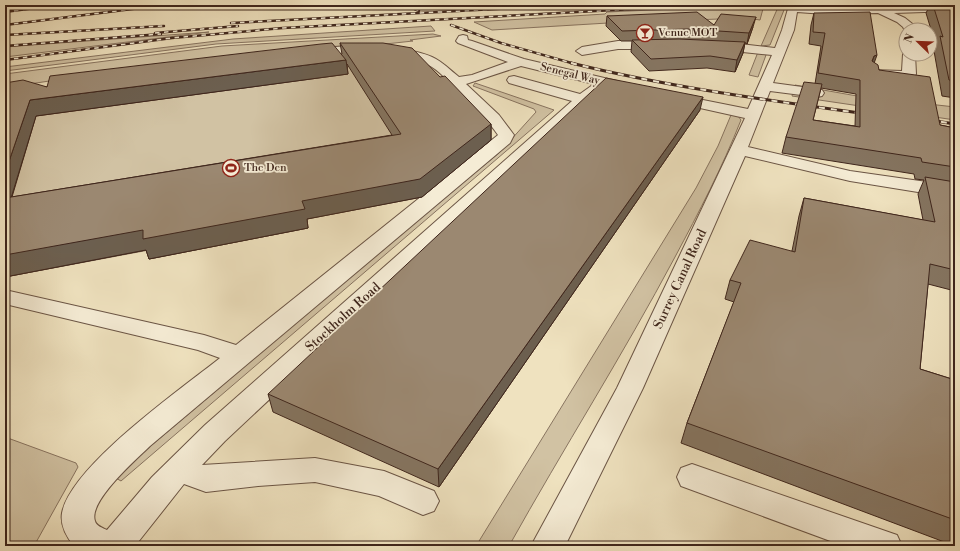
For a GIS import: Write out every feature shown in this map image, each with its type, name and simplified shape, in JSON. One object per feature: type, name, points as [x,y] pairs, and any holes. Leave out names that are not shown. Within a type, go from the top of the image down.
[{"type":"street","points":[[794,7],[825,11],[955,8]]},
{"type":"street","name":"Surrey Canal Road","points":[[548,546],[630,388],[739,150],[788,30],[794,7]]},
{"type":"street","points":[[878,9],[903,22]]},
{"type":"street","points":[[921,19],[955,18]]},
{"type":"street","name":"Senegal Way","points":[[463,38],[462,41],[468,44],[520,62],[627,88]]},
{"type":"street","points":[[582,51],[618,45],[672,44]]},
{"type":"street","points":[[704,44],[779,52]]},
{"type":"street","points":[[411,54],[430,48]]},
{"type":"street","points":[[107,546],[85,536],[79,528],[78,517],[81,504],[90,489],[104,473],[140,438],[504,140],[506,135],[504,131],[455,82],[432,61],[411,54],[350,51],[290,56]]},
{"type":"street","points":[[455,82],[475,78],[520,62]]},
{"type":"street","points":[[876,73],[900,76],[909,74],[909,62]]},
{"type":"street","points":[[514,80],[582,99]]},
{"type":"street","name":"Stockholm Road","points":[[115,546],[141,511],[178,470],[215,433],[582,99],[604,82]]},
{"type":"street","points":[[766,86],[817,93]]},
{"type":"street","points":[[658,95],[754,115]]},
{"type":"street","points":[[739,150],[850,176],[955,192]]},
{"type":"street","points":[[5,297],[204,343],[240,356]]},
{"type":"street","points":[[178,470],[206,480],[258,473],[315,470],[384,484],[423,502]]},
{"type":"street","points":[[692,477],[885,546]]},
{"type":"shaded area","points":[[764,5],[760,20],[747,18],[608,23],[492,30],[474,22],[605,14],[607,12]]},
{"type":"shaded area","points":[[779,5],[786,5],[770,45],[761,46]]},
{"type":"shaded area","points":[[431,26],[435,31],[216,44],[5,71],[5,67],[233,39]]},
{"type":"shaded area","points":[[209,32],[5,57],[5,47]]},
{"type":"shaded area","points":[[433,34],[441,36],[410,40],[413,41],[63,79],[9,87],[9,83],[5,83],[5,74],[222,46]]},
{"type":"shaded area","points":[[758,52],[766,55],[758,77],[749,75]]},
{"type":"shaded area","name":"The Den","points":[[351,54],[470,142],[478,151],[438,185],[306,219],[308,228],[149,259],[149,250],[5,277],[5,100]]},
{"type":"shaded area","points":[[475,83],[554,110],[121,481],[114,477],[224,384],[275,338],[499,153],[536,112],[534,109],[473,86]]},
{"type":"shaded area","points":[[795,85],[857,96],[955,107],[955,120],[792,96]]},
{"type":"shaded area","points":[[731,115],[738,116],[741,120],[718,173],[693,223],[635,330],[509,546],[476,546],[696,188],[718,146]]},
{"type":"shaded area","points":[[5,437],[76,463],[78,467],[34,546],[5,546]]},
{"type":"building","points":[[933,5],[955,5],[955,81],[949,80],[940,36],[943,37]]},
{"type":"building","points":[[697,12],[714,25],[721,14],[756,17],[749,33],[688,29],[622,31],[607,16]]},
{"type":"building","points":[[870,12],[877,55],[874,56],[872,61],[878,65],[879,70],[930,77],[940,125],[955,128],[955,167],[922,162],[921,158],[786,137],[804,82],[822,84],[813,120],[860,127],[860,80],[818,73],[825,33],[813,32],[814,13]]},
{"type":"building","points":[[679,39],[745,42],[737,60],[710,56],[651,59],[632,40]]},
{"type":"building","points":[[332,43],[346,60],[30,100],[5,173],[5,83],[23,80],[47,87],[50,76]]},
{"type":"building","points":[[340,43],[383,43],[412,48],[440,77],[445,76],[491,124],[420,179],[302,201],[305,209],[143,239],[143,230],[5,255],[5,198],[401,134]]},
{"type":"building","points":[[606,78],[703,97],[438,469],[268,394]]},
{"type":"building","points":[[925,177],[955,182],[955,270],[930,264],[920,369],[955,380],[955,520],[687,423],[741,283],[730,280],[750,240],[795,252],[804,198],[935,222]]},
{"type":"railway","points":[[5,6],[11,5]]},
{"type":"railway","points":[[5,12],[57,5]]},
{"type":"railway","points":[[5,25],[164,5]]},
{"type":"railway","points":[[406,5],[419,11]]},
{"type":"railway","points":[[231,23],[573,5]]},
{"type":"railway","points":[[5,60],[172,38],[283,28],[708,5]]},
{"type":"railway","points":[[451,25],[501,43],[575,64]]},
{"type":"railway","points":[[5,35],[164,26]]},
{"type":"railway","points":[[155,33],[238,26]]},
{"type":"railway","points":[[5,46],[161,34]]},
{"type":"railway","points":[[571,63],[575,64]]},
{"type":"railway","points":[[575,64],[607,72],[681,86],[866,114]]},
{"type":"railway","points":[[929,120],[955,124]]},
{"type":"place","name":"Venue MOT","points":[[645,33]]},
{"type":"place","name":"The Den","points":[[231,168]]}]
